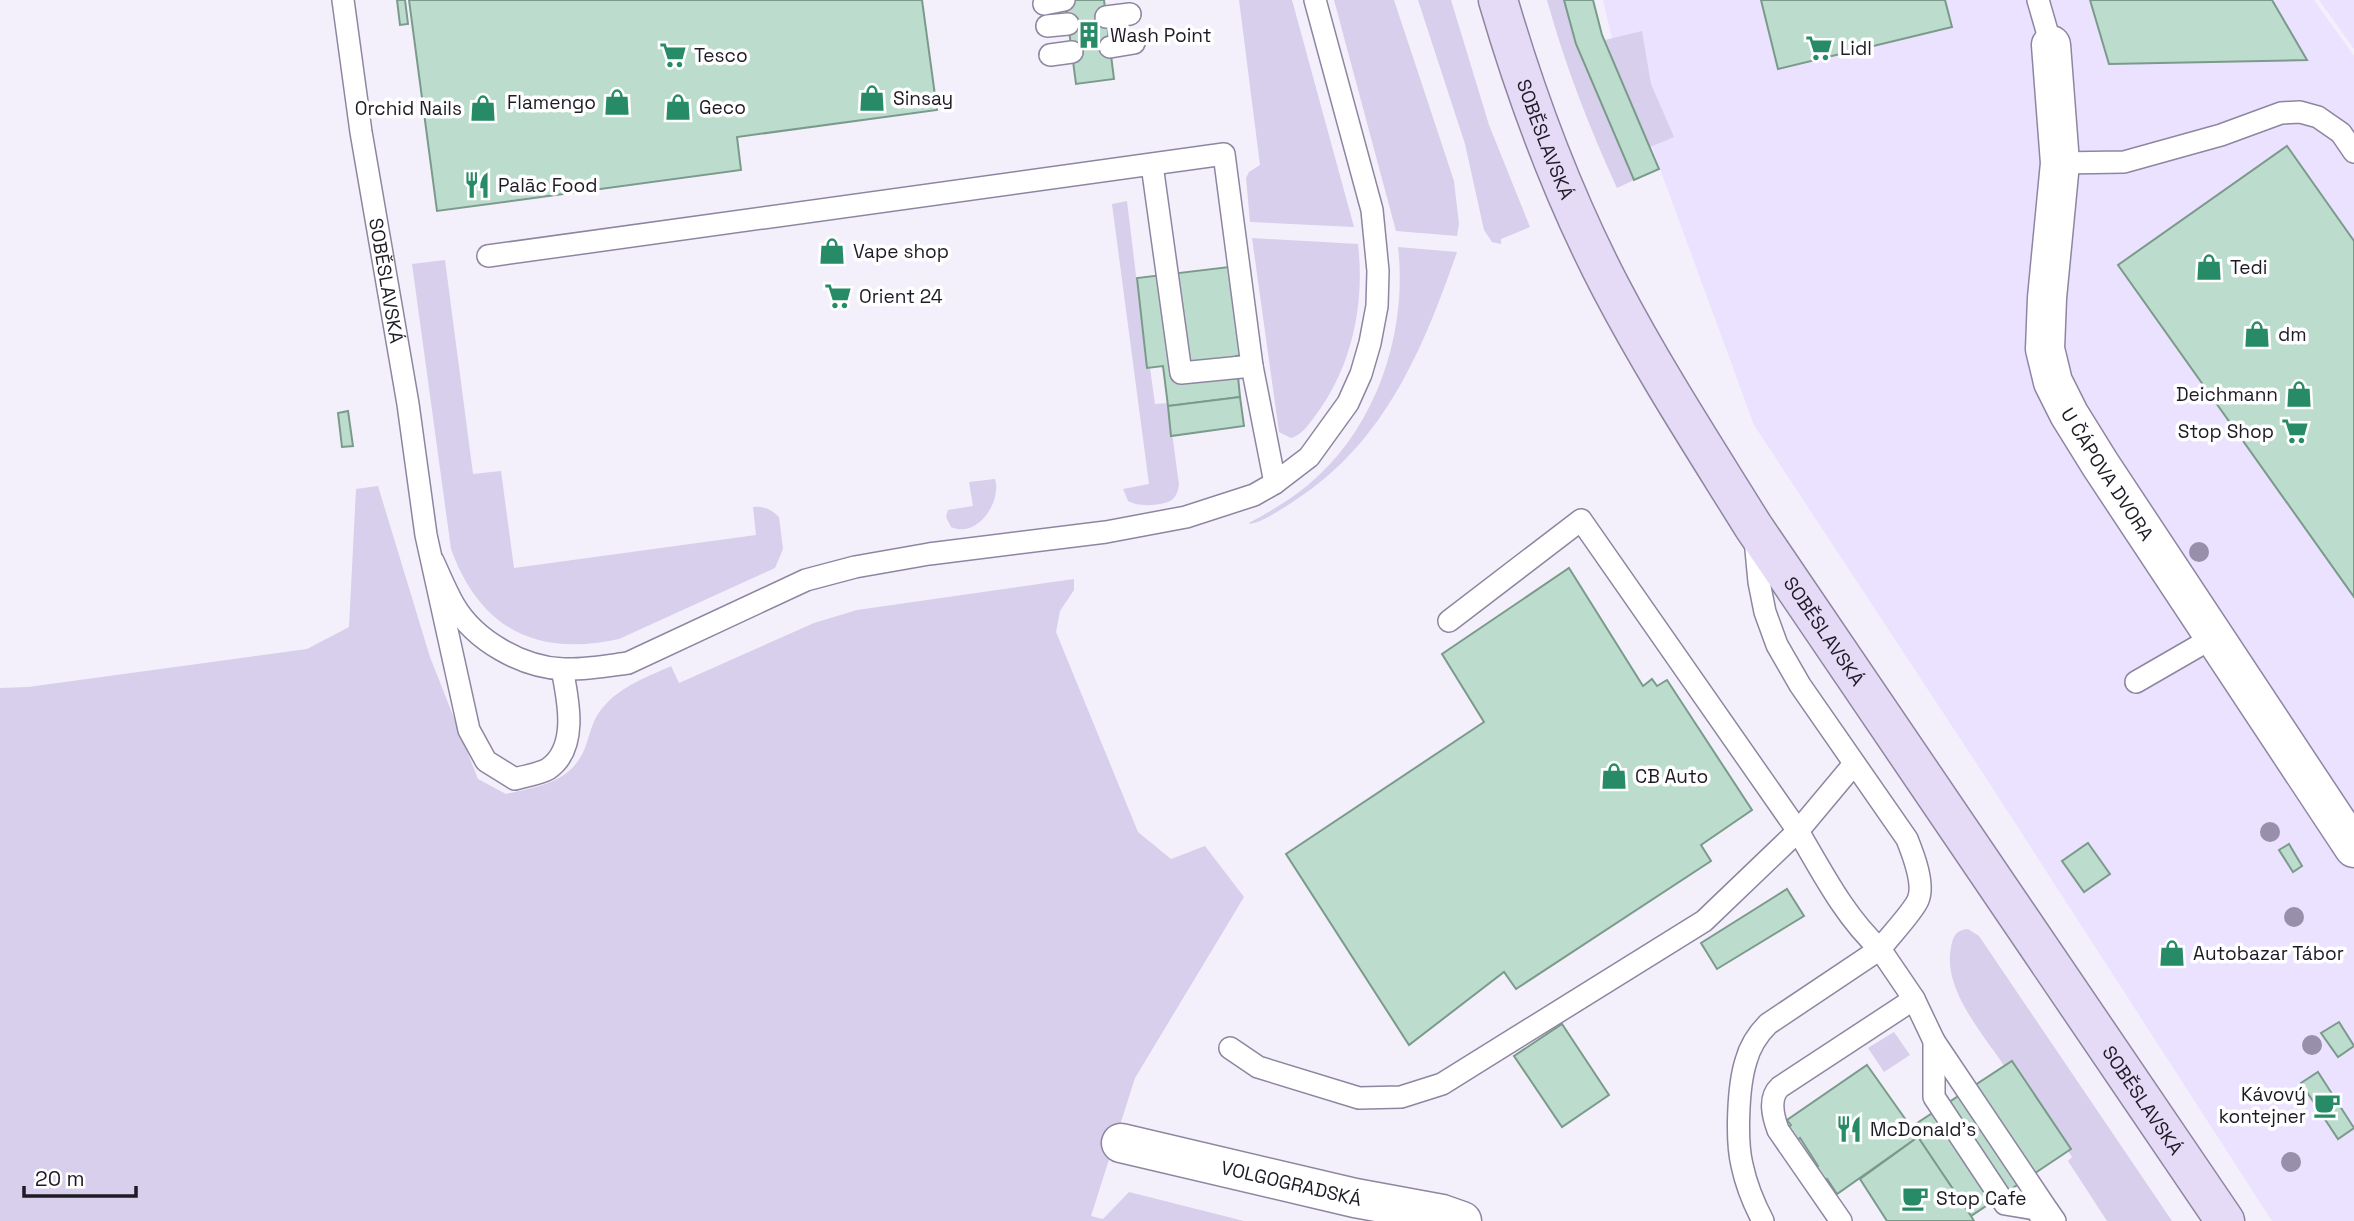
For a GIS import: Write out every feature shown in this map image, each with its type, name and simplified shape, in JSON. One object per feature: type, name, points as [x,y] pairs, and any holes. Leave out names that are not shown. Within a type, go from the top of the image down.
[{"type":"main road","name":"SOBĚSLAVSKÁ","points":[[1498,0],[1537,120],[1563,185],[1610,285],[1682,414],[1753,526],[2225,1221]]},
{"type":"street","name":"U ČÁPOVA DVORA","points":[[2052,45],[2060,163],[2047,298],[2045,349],[2053,382],[2100,464],[2354,848]]},
{"type":"street","name":"VOLGOGRADSKÁ","points":[[1121,1143],[1355,1198],[1442,1214],[1462,1221]]},
{"type":"lane","name":"SOBĚSLAVSKÁ","points":[[343,0],[362,132],[408,404],[421,508],[433,561]]},
{"type":"lane","points":[[433,561],[454,607],[485,639],[510,655],[536,664],[562,669],[595,668],[628,663],[806,580],[855,567],[929,554],[1106,532],[1186,517],[1254,495],[1275,483],[1309,457],[1348,403],[1361,374],[1377,306],[1378,271],[1372,210],[1315,0]]},
{"type":"lane","points":[[2038,0],[2052,45]]},
{"type":"lane","points":[[1106,17],[1130,14]]},
{"type":"lane","points":[[1110,47],[1134,43]]},
{"type":"lane","points":[[1050,55],[1072,52]]},
{"type":"lane","points":[[2060,163],[2124,162],[2221,135],[2281,113],[2300,112],[2318,117],[2341,133],[2354,152]]},
{"type":"lane","points":[[488,256],[1224,154],[1252,366],[1275,483]]},
{"type":"lane","points":[[1152,165],[1181,373],[1252,366]]},
{"type":"lane","points":[[1449,621],[1581,520],[1798,831],[1863,932],[1880,949],[1914,999],[1934,1041],[2045,1218]]},
{"type":"lane","points":[[1753,526],[1765,612],[1777,645],[1800,685],[1907,839],[1918,872],[1919,899],[1880,949],[1768,1024],[1757,1035],[1750,1049],[1743,1076],[1739,1147],[1750,1192],[1763,1221]]},
{"type":"lane","points":[[433,561],[470,730],[486,761],[515,779],[548,769],[565,748],[570,722],[562,669]]},
{"type":"lane","points":[[2136,682],[2214,637]]},
{"type":"lane","points":[[1230,1048],[1258,1067],[1359,1098],[1401,1097],[1442,1084],[1704,920],[1798,831],[1854,764]]},
{"type":"lane","points":[[1842,1221],[1778,1130],[1773,1109],[1774,1094],[1780,1087],[1914,999]]},
{"type":"lane","points":[[1934,1041],[1934,1097],[2005,1204],[2045,1218]]},
{"type":"shaded area","points":[[1239,0],[1292,0],[1354,227],[1250,222],[1246,178],[1249,172],[1260,165]]},
{"type":"shaded area","points":[[1334,0],[1394,0],[1454,181],[1459,224],[1457,236],[1396,231]]},
{"type":"shaded area","points":[[1418,0],[1451,0],[1489,125],[1530,227],[1501,239],[1501,244],[1492,242],[1484,230],[1465,144]]},
{"type":"shaded area","points":[[1547,0],[1564,0],[1576,44],[1634,180],[1617,188],[1578,96]]},
{"type":"shaded area","points":[[1603,0],[2314,0],[2354,56],[2354,1221],[2272,1221],[1754,425],[1612,38]]},
{"type":"shaded area","points":[[2319,0],[2354,0],[2354,49]]},
{"type":"shaded area","points":[[1642,31],[1651,84],[1674,137],[1650,147],[1605,40]]},
{"type":"shaded area","points":[[1127,201],[1147,367],[1150,368],[1155,404],[1168,403],[1179,485],[1172,500],[1155,505],[1128,501],[1123,489],[1149,484],[1112,204]]},
{"type":"shaded area","points":[[1252,238],[1358,244],[1360,267],[1357,312],[1347,356],[1328,397],[1302,432],[1291,438],[1279,432]]},
{"type":"shaded area","points":[[1398,247],[1457,252],[1430,323],[1398,390],[1378,421],[1328,476],[1280,510],[1250,524],[1308,485],[1332,462],[1369,408],[1392,345],[1398,313]]},
{"type":"shaded area","points":[[445,260],[473,474],[501,471],[514,568],[756,535],[753,507],[757,507],[767,509],[779,517],[783,549],[775,568],[619,639],[589,644],[537,640],[515,631],[495,617],[463,577],[451,549],[412,264]]},
{"type":"shaded area","points":[[995,479],[995,498],[985,516],[970,528],[951,527],[946,517],[948,510],[973,506],[969,482]]},
{"type":"shaded area","points":[[378,486],[430,657],[478,779],[506,794],[544,785],[565,774],[582,755],[602,708],[628,687],[671,666],[679,683],[814,623],[857,610],[1074,579],[1074,590],[1060,611],[1056,632],[1138,832],[1171,859],[1205,846],[1244,897],[1135,1078],[1091,1216],[1103,1219],[1129,1192],[1244,1221],[0,1221],[0,688],[28,687],[307,649],[349,627],[356,489]]},
{"type":"shaded area","points":[[1968,929],[1979,936],[2172,1221],[2107,1221],[2068,1161],[2072,1157],[2013,1067],[2007,1070],[1959,996],[1950,963],[1951,947],[1956,934]]},
{"type":"shaded area","points":[[1894,1032],[1910,1055],[1884,1072],[1868,1048]]},
{"type":"building","points":[[397,0],[405,0],[408,24],[400,25]]},
{"type":"building","name":"Tesco","points":[[409,0],[922,0],[937,110],[737,137],[741,170],[437,211]]},
{"type":"building","name":"Wash Point","points":[[1065,0],[1104,0],[1114,79],[1076,84]]},
{"type":"building","points":[[1564,0],[1593,0],[1602,35],[1659,169],[1634,180],[1576,44]]},
{"type":"building","name":"Lidl","points":[[1761,0],[1945,0],[1952,27],[1778,69]]},
{"type":"building","points":[[2090,0],[2272,0],[2307,60],[2109,64]]},
{"type":"building","name":"Stop Shop","points":[[2287,146],[2354,241],[2354,597],[2118,265]]},
{"type":"building","points":[[1237,266],[1247,354],[1236,356],[1240,397],[1168,406],[1163,366],[1147,368],[1137,278]]},
{"type":"building","points":[[1240,397],[1244,426],[1171,436],[1168,406]]},
{"type":"building","points":[[348,411],[353,446],[342,447],[338,413]]},
{"type":"building","points":[[1569,568],[1643,686],[1652,679],[1657,686],[1667,680],[1752,810],[1701,845],[1711,861],[1516,989],[1504,972],[1409,1045],[1286,854],[1484,722],[1442,654]]},
{"type":"building","points":[[2088,843],[2110,874],[2084,892],[2062,861]]},
{"type":"building","points":[[2289,844],[2302,866],[2293,872],[2279,850]]},
{"type":"building","points":[[1787,889],[1804,916],[1717,969],[1701,943]]},
{"type":"building","points":[[2339,1022],[2354,1046],[2338,1057],[2321,1033]]},
{"type":"building","points":[[1562,1024],[1609,1095],[1562,1127],[1514,1056]]},
{"type":"building","points":[[2012,1061],[2071,1149],[1971,1216],[1911,1127]]},
{"type":"building","name":"McDonald's","points":[[1867,1065],[1918,1137],[1837,1194],[1827,1179],[1819,1185],[1810,1172],[1818,1166],[1800,1138],[1791,1145],[1782,1132],[1791,1125],[1787,1120]]},
{"type":"building","name":"Kávový kontejner","points":[[2318,1072],[2354,1128],[2338,1139],[2301,1083]]},
{"type":"building","name":"Stop Cafe","points":[[1918,1137],[1974,1221],[1887,1221],[1860,1179]]},
{"type":"place","name":"Wash Point","points":[[1089,35]]},
{"type":"place","name":"Lidl","points":[[1819,48]]},
{"type":"place","name":"Tesco","points":[[673,55]]},
{"type":"place","name":"Sinsay","points":[[872,98]]},
{"type":"place","name":"Flamengo","points":[[617,102]]},
{"type":"place","name":"Geco","points":[[678,107]]},
{"type":"place","name":"Orchid Nails","points":[[483,108]]},
{"type":"place","name":"Palāc Food","points":[[477,185]]},
{"type":"place","name":"Vape shop","points":[[832,251]]},
{"type":"place","name":"Tedi","points":[[2209,267]]},
{"type":"place","name":"Orient 24","points":[[838,296]]},
{"type":"place","name":"dm","points":[[2257,334]]},
{"type":"place","name":"Deichmann","points":[[2299,394]]},
{"type":"place","name":"Stop Shop","points":[[2295,431]]},
{"type":"place","name":"CB Auto","points":[[1614,776]]},
{"type":"place","name":"Autobazar Tábor","points":[[2172,953]]},
{"type":"place","name":"Kávový kontejner","points":[[2327,1105]]},
{"type":"place","name":"McDonald's","points":[[1849,1129]]},
{"type":"place","name":"Stop Cafe","points":[[1915,1198]]}]
